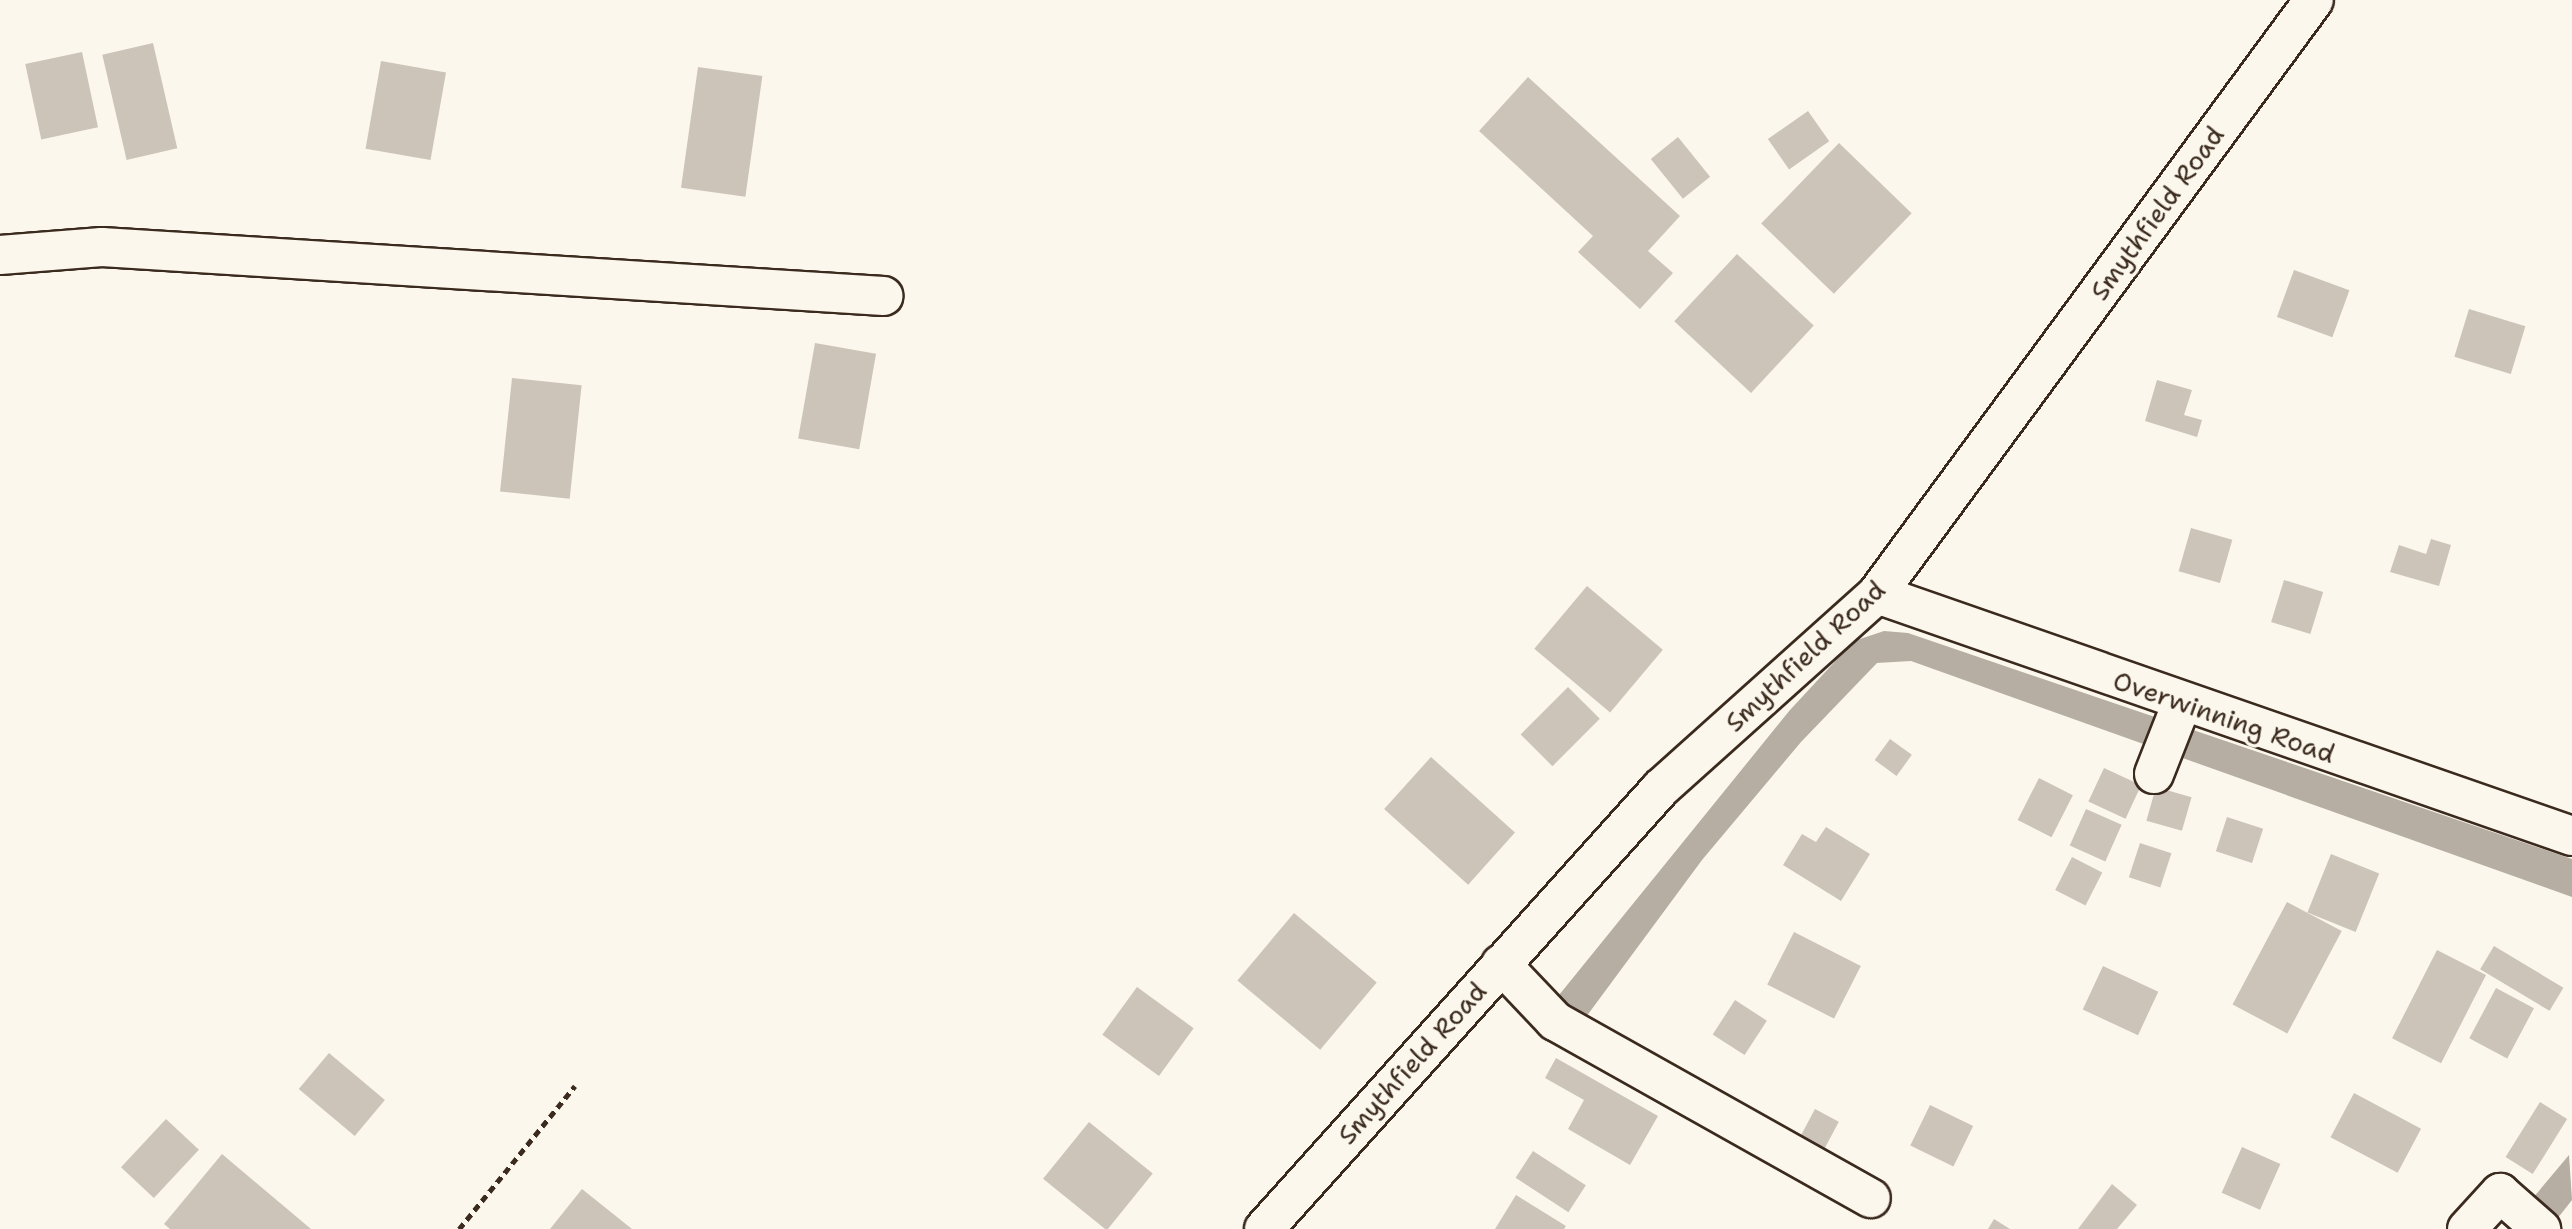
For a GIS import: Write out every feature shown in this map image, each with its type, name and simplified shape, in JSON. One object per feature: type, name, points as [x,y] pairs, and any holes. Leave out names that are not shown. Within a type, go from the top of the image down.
[{"type":"street","name":"Smythfield Road","points":[[1264,1229],[1661,788],[1877,594],[2314,0]]},
{"type":"street","points":[[0,256],[102,247],[883,296]]},
{"type":"street","name":"Overwinning Road","points":[[1877,594],[2179,711],[2572,836]]},
{"type":"street","points":[[2156,769],[2179,711]]},
{"type":"street","points":[[1501,964],[1555,1020],[1871,1198]]},
{"type":"street","points":[[2467,1229],[2520,1211]]},
{"type":"path","points":[[459,1229],[575,1086]]},
{"type":"shaded area","points":[[1884,631],[1908,633],[2572,859],[2572,897],[1911,661],[1877,663],[1801,742],[1702,860],[1586,1017],[1555,1000],[1790,710],[1854,641]]},
{"type":"shaded area","points":[[2569,1155],[2572,1200],[2561,1214],[2547,1229],[2507,1229]]},
{"type":"building","points":[[153,43],[177,148],[127,160],[102,55]]},
{"type":"building","points":[[82,52],[98,127],[41,139],[25,64]]},
{"type":"building","points":[[381,61],[446,72],[431,160],[366,149]]},
{"type":"building","points":[[698,67],[762,76],[745,197],[681,188]]},
{"type":"building","points":[[1528,77],[1680,216],[1648,251],[1673,273],[1640,309],[1578,252],[1593,236],[1479,131]]},
{"type":"building","points":[[1808,111],[1829,141],[1789,169],[1768,139]]},
{"type":"building","points":[[1678,137],[1710,177],[1683,199],[1651,159]]},
{"type":"building","points":[[1839,143],[1912,213],[1834,294],[1761,224]]},
{"type":"building","points":[[1737,254],[1814,326],[1751,393],[1674,321]]},
{"type":"building","points":[[2294,270],[2349,290],[2332,337],[2277,317]]},
{"type":"building","points":[[2469,309],[2525,326],[2511,374],[2454,357]]},
{"type":"building","points":[[815,343],[876,354],[859,449],[798,439]]},
{"type":"building","points":[[512,378],[582,385],[570,499],[500,491]]},
{"type":"building","points":[[2157,380],[2192,390],[2184,415],[2202,420],[2197,437],[2145,421]]},
{"type":"building","points":[[2191,528],[2232,540],[2220,583],[2179,571]]},
{"type":"building","points":[[2431,539],[2451,545],[2439,586],[2390,572],[2399,545],[2426,554]]},
{"type":"building","points":[[2284,580],[2323,592],[2310,634],[2271,622]]},
{"type":"building","points":[[1587,586],[1663,650],[1610,712],[1534,649]]},
{"type":"building","points":[[1568,687],[1600,719],[1552,766],[1521,734]]},
{"type":"building","points":[[1890,739],[1912,755],[1897,776],[1875,760]]},
{"type":"building","points":[[1431,757],[1515,833],[1468,885],[1384,809]]},
{"type":"building","points":[[2104,768],[2141,785],[2126,819],[2088,802]]},
{"type":"building","points":[[2039,778],[2073,795],[2052,837],[2018,820]]},
{"type":"building","points":[[2156,787],[2192,797],[2182,831],[2146,821]]},
{"type":"building","points":[[2086,809],[2122,825],[2105,861],[2070,846]]},
{"type":"building","points":[[2227,817],[2263,829],[2252,863],[2216,851]]},
{"type":"building","points":[[1826,827],[1870,854],[1841,901],[1783,865],[1802,834],[1816,842]]},
{"type":"building","points":[[2140,843],[2171,853],[2160,887],[2129,877]]},
{"type":"building","points":[[2331,854],[2379,873],[2356,932],[2307,912]]},
{"type":"building","points":[[2072,857],[2102,872],[2085,905],[2055,890]]},
{"type":"building","points":[[2287,902],[2342,931],[2287,1034],[2233,1004]]},
{"type":"building","points":[[1294,913],[1377,982],[1320,1050],[1237,980]]},
{"type":"building","points":[[1794,932],[1861,966],[1834,1019],[1767,985]]},
{"type":"building","points":[[2494,946],[2563,988],[2550,1011],[2480,969]]},
{"type":"building","points":[[2437,950],[2486,975],[2441,1063],[2392,1038]]},
{"type":"building","points":[[2103,966],[2158,992],[2138,1035],[2083,1010]]},
{"type":"building","points":[[1137,987],[1194,1028],[1159,1076],[1102,1035]]},
{"type":"building","points":[[2496,988],[2534,1008],[2507,1059],[2469,1038]]},
{"type":"building","points":[[1735,1000],[1767,1021],[1745,1055],[1713,1034]]},
{"type":"building","points":[[329,1053],[385,1100],[355,1136],[299,1089]]},
{"type":"building","points":[[1556,1058],[1658,1116],[1630,1165],[1568,1129],[1584,1100],[1545,1078]]},
{"type":"building","points":[[2354,1093],[2421,1129],[2398,1173],[2331,1137]]},
{"type":"building","points":[[2540,1102],[2567,1119],[2533,1174],[2506,1157]]},
{"type":"building","points":[[1930,1105],[1973,1126],[1953,1166],[1910,1145]]},
{"type":"building","points":[[1815,1109],[1839,1122],[1821,1155],[1797,1143]]},
{"type":"building","points":[[166,1119],[199,1150],[154,1198],[121,1167]]},
{"type":"building","points":[[1089,1122],[1153,1174],[1108,1229],[1043,1179]]},
{"type":"building","points":[[2242,1147],[2280,1164],[2260,1210],[2222,1193]]},
{"type":"building","points":[[1533,1151],[1586,1185],[1568,1212],[1516,1178]]},
{"type":"building","points":[[222,1154],[311,1229],[170,1229],[164,1224]]},
{"type":"building","points":[[2112,1184],[2137,1205],[2117,1229],[2078,1229]]},
{"type":"building","points":[[582,1189],[632,1229],[550,1229]]},
{"type":"building","points":[[1516,1195],[1566,1226],[1564,1229],[1495,1229]]},
{"type":"building","points":[[1994,1219],[2010,1229],[1988,1229]]}]
